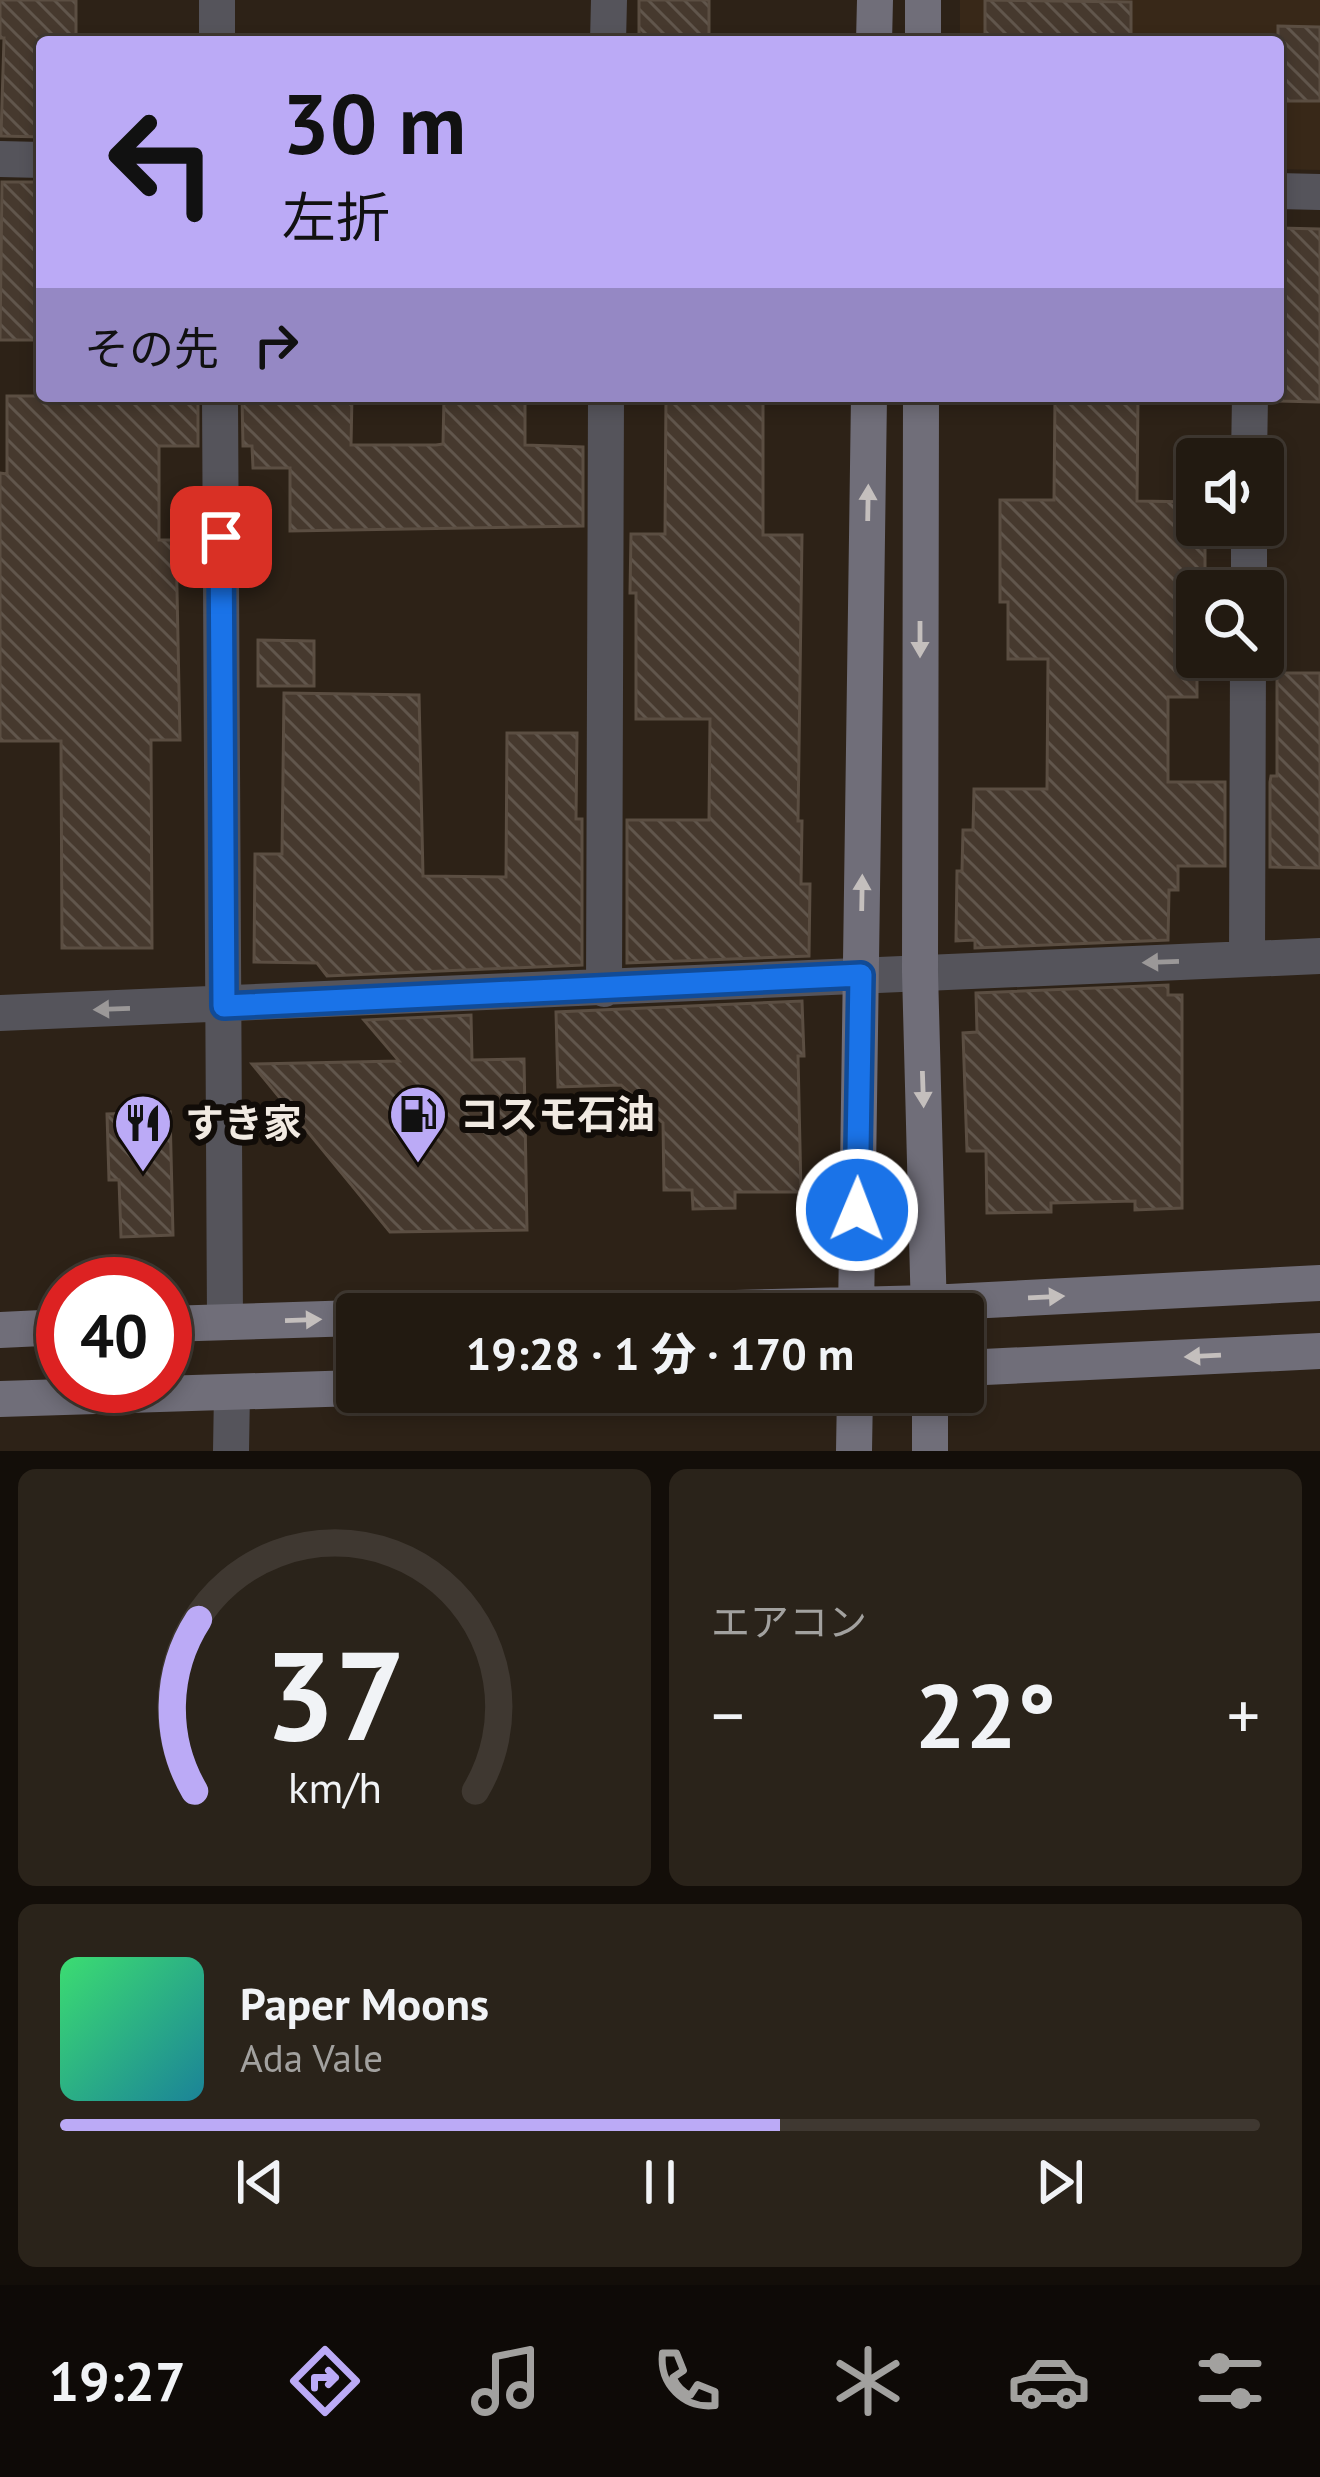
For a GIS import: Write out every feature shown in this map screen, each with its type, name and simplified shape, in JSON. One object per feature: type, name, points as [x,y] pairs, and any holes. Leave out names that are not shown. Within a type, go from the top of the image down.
[{"type":"street","points":[[217,0],[217,36]]},
{"type":"street","points":[[608,0],[608,36]]},
{"type":"street","points":[[874,36],[875,0]]},
{"type":"street","points":[[923,0],[923,36]]},
{"type":"street","points":[[0,159],[36,160]]},
{"type":"street","points":[[1284,190],[1320,192]]},
{"type":"street","points":[[220,402],[225,1322]]},
{"type":"street","points":[[604,989],[606,402]]},
{"type":"street","points":[[856,1293],[869,402]]},
{"type":"street","points":[[921,402],[920,972],[929,1293]]},
{"type":"street","points":[[1249,438],[1250,402]]},
{"type":"street","points":[[1247,958],[1248,678]]},
{"type":"street","points":[[0,1013],[1320,956]]},
{"type":"street","points":[[984,1304],[1320,1283]]},
{"type":"street","points":[[192,1323],[336,1319]]},
{"type":"street","points":[[0,1330],[36,1329]]},
{"type":"street","points":[[984,1367],[1320,1351]]},
{"type":"street","points":[[0,1399],[336,1389]]},
{"type":"street","points":[[231,1451],[232,1392]]},
{"type":"street","points":[[854,1451],[855,1413]]},
{"type":"street","points":[[930,1413],[930,1451]]},
{"type":"shaded area","points":[[960,0],[1320,0],[1320,170],[1284,169],[1284,36],[960,36]]},
{"type":"building","points":[[0,0],[76,0],[76,36],[36,36],[36,137],[1,136],[4,38],[0,38]]},
{"type":"building","points":[[639,0],[709,0],[709,36],[639,36]]},
{"type":"building","points":[[985,0],[1131,2],[1131,36],[985,36]]},
{"type":"building","points":[[1278,26],[1320,27],[1320,101],[1284,101],[1284,36],[1278,36]]},
{"type":"building","points":[[2,182],[36,182],[36,340],[0,340]]},
{"type":"building","points":[[1284,228],[1320,229],[1320,402],[1284,401]]},
{"type":"building","points":[[7,396],[36,396],[36,402],[198,402],[198,446],[159,446],[159,540],[176,540],[180,740],[151,740],[152,948],[62,948],[61,741],[0,741],[0,473],[7,474]]},
{"type":"building","points":[[242,402],[352,402],[351,445],[436,445],[443,444],[444,402],[525,402],[525,445],[583,447],[583,526],[290,531],[290,468],[253,468],[252,446],[243,446]]},
{"type":"building","points":[[666,402],[763,402],[763,535],[802,535],[798,821],[802,821],[801,884],[810,884],[809,956],[627,963],[627,820],[709,820],[710,719],[636,719],[631,534],[665,534]]},
{"type":"building","points":[[1055,402],[1138,402],[1137,501],[1176,502],[1176,546],[1204,546],[1205,570],[1176,570],[1176,678],[1197,678],[1197,697],[1168,697],[1168,782],[1225,782],[1225,866],[1178,866],[1178,890],[1169,890],[1168,940],[975,948],[975,940],[956,941],[957,871],[962,871],[963,830],[973,830],[974,789],[1047,789],[1048,659],[1008,659],[1008,602],[1000,602],[1000,500],[1054,500]]},
{"type":"building","points":[[258,640],[314,641],[314,686],[258,686]]},
{"type":"building","points":[[1284,673],[1320,673],[1320,868],[1270,867],[1270,782],[1271,776],[1277,776],[1277,678],[1284,678]]},
{"type":"building","points":[[284,693],[419,695],[423,876],[506,877],[507,733],[577,733],[582,965],[327,976],[317,963],[254,962],[255,854],[282,854]]},
{"type":"building","points":[[1168,985],[1168,995],[1182,995],[1182,1208],[1135,1210],[1135,1201],[1051,1203],[1051,1212],[987,1213],[986,1151],[967,1151],[963,1033],[977,1032],[976,993]]},
{"type":"building","points":[[802,1001],[804,1056],[798,1056],[801,1192],[735,1192],[735,1208],[693,1209],[692,1190],[664,1190],[663,1123],[621,1085],[558,1087],[556,1012]]},
{"type":"building","points":[[471,1015],[472,1060],[524,1059],[527,1230],[390,1232],[252,1064],[399,1061],[364,1020]]},
{"type":"building","points":[[170,1112],[173,1235],[121,1237],[119,1180],[109,1180],[107,1114]]},
{"type":"place","name":"コスモ石油","points":[[418,1165]]},
{"type":"place","name":"すき家","points":[[143,1174]]},
{"type":"route","points":[[221,537],[224,1006],[861,975],[857,1210]]}]
